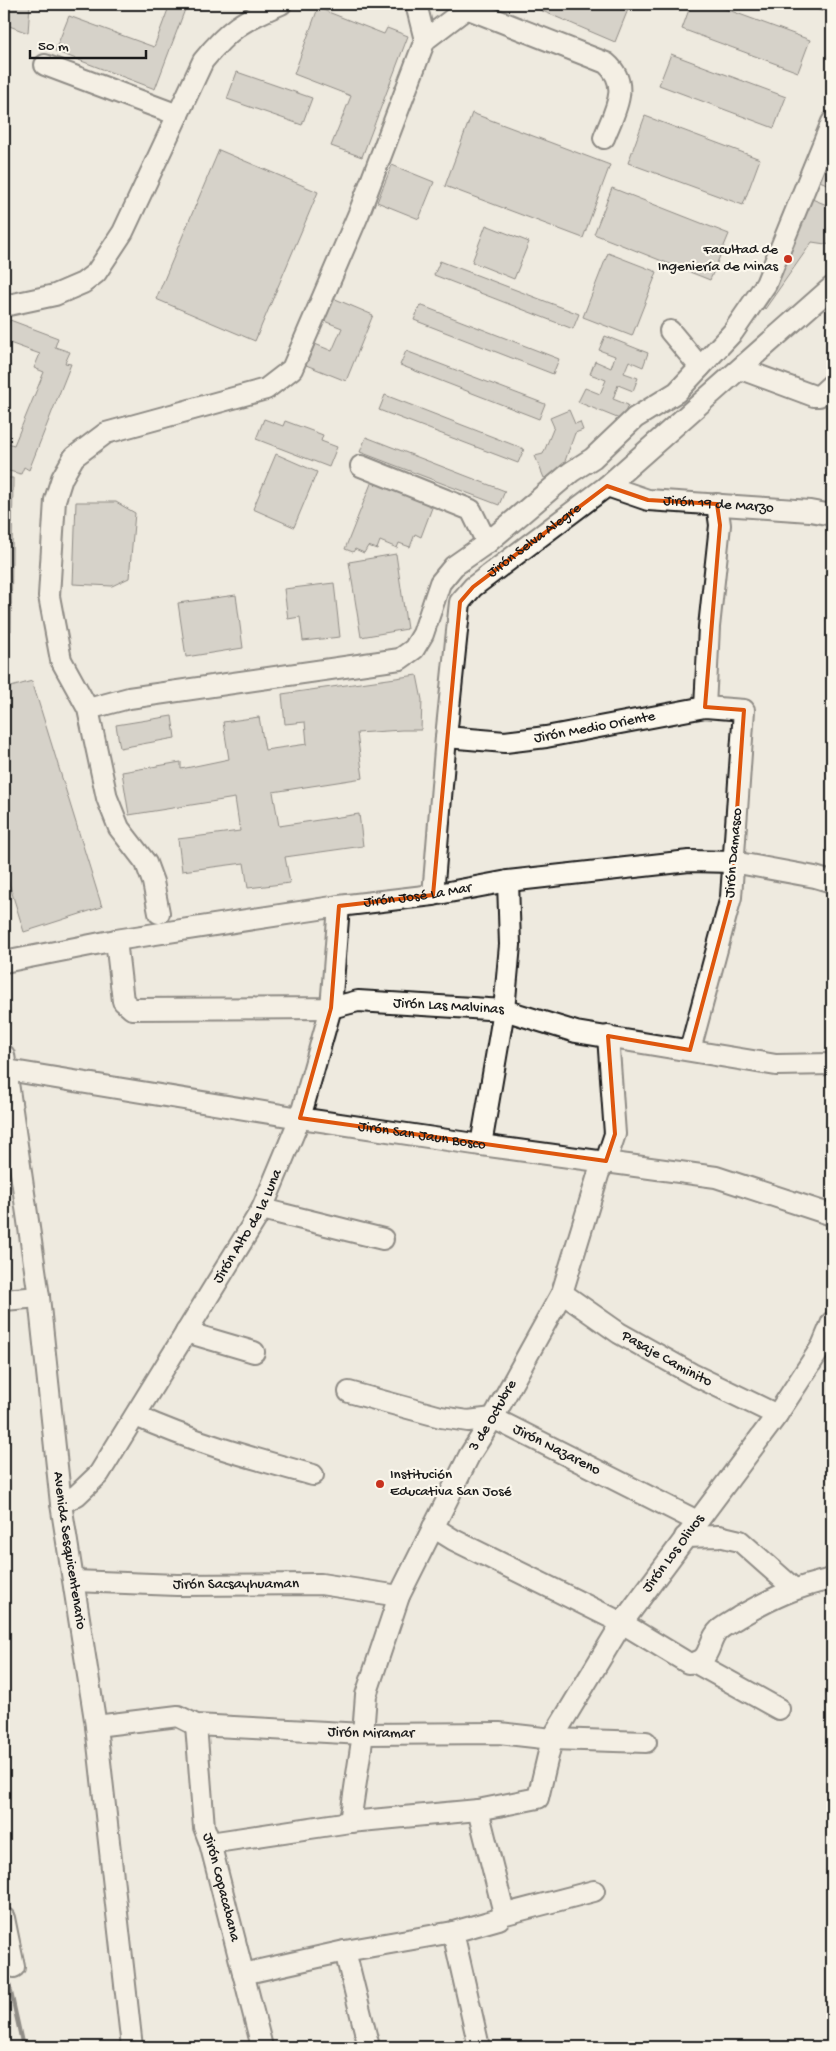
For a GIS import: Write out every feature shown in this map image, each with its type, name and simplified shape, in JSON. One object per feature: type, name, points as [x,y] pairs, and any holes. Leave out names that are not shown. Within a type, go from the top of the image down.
[{"type":"street","points":[[4,306],[55,296],[83,283],[96,273],[124,232],[203,61],[223,37],[249,17],[281,4]]},
{"type":"street","points":[[416,4],[425,40]]},
{"type":"street","points":[[159,913],[154,882],[146,863],[119,828],[107,798],[88,709],[61,660],[49,596],[54,500],[62,478],[74,457],[106,434],[266,389],[292,369],[358,213],[425,40],[461,6],[606,63],[615,70],[621,89],[604,138]]},
{"type":"street","points":[[45,65],[178,115]]},
{"type":"street","points":[[88,709],[129,698],[400,659],[414,649],[424,634],[440,583],[454,566],[487,543],[571,472],[593,458],[635,418],[678,392],[733,332],[766,284],[832,122]]},
{"type":"street","name":"Jirón Selva Alegre","points":[[433,895],[446,737],[460,602],[473,587],[607,486],[832,287]]},
{"type":"street","points":[[670,331],[700,367]]},
{"type":"street","points":[[740,369],[814,396],[818,396],[832,384]]},
{"type":"street","points":[[361,466],[471,510],[487,543]]},
{"type":"street","name":"Jirón 19 de Marzo","points":[[607,486],[648,500],[810,510],[832,515]]},
{"type":"street","points":[[705,707],[709,628],[720,525],[716,504]]},
{"type":"street","name":"Jirón Medio Oriente","points":[[446,737],[504,742],[538,738],[705,707],[744,710]]},
{"type":"street","name":"Jirón Damasco","points":[[690,1050],[732,897],[744,710]]},
{"type":"street","name":"Jirón José La Mar","points":[[4,962],[116,940],[338,906],[433,895],[508,881],[689,861],[733,862],[815,877],[832,882]]},
{"type":"street","points":[[481,1145],[504,1010],[510,945],[508,881]]},
{"type":"street","name":"Jirón Alto de la Luna","points":[[61,1504],[77,1495],[99,1474],[262,1209],[300,1118],[331,1008],[338,906]]},
{"type":"street","name":"Jirón Las Malvinas","points":[[116,940],[124,1001],[132,1009],[331,1008],[358,1001],[504,1010],[576,1032],[776,1065],[830,1070]]},
{"type":"street","name":"3 de Octubre","points":[[350,1822],[363,1734],[366,1695],[399,1596],[469,1456],[494,1418],[562,1293],[599,1172],[606,1161],[615,1134],[608,1036]]},
{"type":"street","name":"Jirón San Jaun Bosco","points":[[6,1062],[300,1118],[716,1177],[832,1215]]},
{"type":"street","name":"Avenida Sesquicentenario","points":[[6,1062],[40,1297],[61,1504],[96,1726],[132,2047]]},
{"type":"street","points":[[262,1209],[383,1239]]},
{"type":"street","name":"Pasaje Caminito","points":[[562,1293],[627,1337],[692,1374],[777,1415]]},
{"type":"street","points":[[4,1300],[40,1297]]},
{"type":"street","name":"Jirón Los Olivos","points":[[478,1810],[538,1798],[552,1739],[622,1623],[827,1348],[832,1322]]},
{"type":"street","points":[[186,1332],[254,1352]]},
{"type":"street","name":"Jirón Nazareno","points":[[349,1392],[441,1417],[468,1421],[494,1418],[697,1521]]},
{"type":"street","points":[[136,1416],[169,1431],[223,1450],[313,1475]]},
{"type":"street","points":[[433,1527],[454,1540],[622,1623],[779,1709]]},
{"type":"street","points":[[685,1537],[719,1536],[740,1540],[793,1588]]},
{"type":"street","points":[[692,1663],[703,1659],[718,1630],[754,1608],[793,1588],[832,1579]]},
{"type":"street","name":"Jirón Sacsayhuaman","points":[[74,1581],[177,1585],[321,1584],[399,1596]]},
{"type":"street","name":"Jirón Miramar","points":[[96,1726],[178,1716],[196,1725],[363,1734],[499,1733],[552,1739],[646,1742]]},
{"type":"street","name":"Jirón Copacabana","points":[[196,1725],[204,1827],[210,1843],[262,2047]]},
{"type":"street","points":[[210,1843],[350,1822],[478,1810],[503,1909],[502,1915]]},
{"type":"street","points":[[243,1974],[345,1951],[453,1932],[499,1919],[502,1915],[594,1891]]},
{"type":"street","points":[[4,1918],[14,1967]]},
{"type":"street","points":[[453,1932],[479,2047]]},
{"type":"street","points":[[345,1951],[369,2047]]},
{"type":"highlighted area","points":[[607,486],[648,500],[717,504],[720,525],[705,707],[744,710],[731,897],[690,1050],[608,1036],[615,1134],[606,1161],[300,1118],[331,1008],[339,906],[433,895],[460,602],[473,587]]},
{"type":"building","points":[[4,4],[30,4],[28,33],[4,24]]},
{"type":"building","points":[[170,4],[187,4],[155,89],[55,51],[69,16],[154,47]]},
{"type":"building","points":[[526,4],[621,4],[629,7],[615,42]]},
{"type":"building","points":[[691,4],[712,4],[810,40],[798,72],[682,29]]},
{"type":"building","points":[[800,4],[825,4],[822,11]]},
{"type":"building","points":[[318,8],[384,34],[387,28],[408,36],[362,157],[331,146],[351,96],[294,74]]},
{"type":"building","points":[[671,54],[786,97],[774,128],[659,85]]},
{"type":"building","points":[[237,72],[312,98],[302,125],[227,99]]},
{"type":"building","points":[[472,113],[610,165],[583,238],[445,186]]},
{"type":"building","points":[[645,116],[760,159],[743,205],[628,163]]},
{"type":"building","points":[[823,149],[832,152],[832,186],[812,178]]},
{"type":"building","points":[[219,150],[318,192],[255,341],[156,299]]},
{"type":"building","points":[[392,165],[434,182],[419,219],[377,202]]},
{"type":"building","points":[[612,188],[729,234],[710,280],[594,234]]},
{"type":"building","name":"Facultad de Ingeniería de Minas","points":[[802,195],[832,207],[832,245],[812,242],[765,309],[753,291]]},
{"type":"building","points":[[486,225],[529,242],[514,279],[472,262]]},
{"type":"building","points":[[608,253],[657,272],[632,336],[583,317]]},
{"type":"building","points":[[440,261],[579,314],[573,329],[434,275]]},
{"type":"building","points":[[333,298],[373,315],[346,381],[306,365],[315,344],[332,351],[342,328],[324,321]]},
{"type":"building","points":[[420,305],[559,359],[553,374],[414,320]]},
{"type":"building","points":[[10,320],[58,338],[55,347],[70,352],[65,363],[71,364],[29,470],[24,467],[21,474],[5,470],[4,472],[4,442],[14,445],[44,372],[34,368],[40,354],[4,341]]},
{"type":"building","points":[[605,336],[648,353],[643,367],[629,361],[624,373],[638,378],[633,391],[618,385],[613,399],[628,405],[622,420],[578,402],[585,388],[600,394],[606,380],[590,374],[595,361],[611,368],[615,356],[599,350]]},
{"type":"building","points":[[406,351],[545,404],[539,419],[400,365]]},
{"type":"building","points":[[385,395],[524,449],[518,463],[379,410]]},
{"type":"building","points":[[569,410],[575,424],[580,422],[583,430],[575,433],[565,461],[568,469],[544,478],[535,456],[543,454],[554,427],[550,418]]},
{"type":"building","points":[[264,419],[283,426],[285,421],[323,435],[321,441],[337,447],[329,467],[256,439]]},
{"type":"building","points":[[366,437],[505,491],[499,505],[360,452]]},
{"type":"building","points":[[276,454],[317,472],[294,527],[253,509]]},
{"type":"building","points":[[4,478],[13,478],[11,631],[4,631]]},
{"type":"building","points":[[372,481],[433,505],[421,537],[415,534],[410,547],[399,543],[397,548],[380,541],[377,549],[368,546],[364,553],[355,549],[353,552],[345,549]]},
{"type":"building","points":[[76,502],[116,502],[135,513],[129,578],[112,586],[73,584]]},
{"type":"building","points":[[396,554],[407,629],[361,637],[349,562]]},
{"type":"building","points":[[334,583],[340,637],[303,641],[300,617],[288,619],[284,589]]},
{"type":"building","points":[[236,595],[243,648],[186,657],[178,603]]},
{"type":"building","points":[[417,675],[422,700],[421,730],[357,733],[363,778],[273,792],[279,826],[359,814],[363,846],[285,857],[290,883],[248,888],[244,863],[182,871],[178,839],[240,831],[235,798],[129,815],[122,772],[181,762],[181,769],[229,759],[223,722],[259,717],[265,750],[307,744],[305,722],[285,724],[282,694]]},
{"type":"building","points":[[32,681],[102,907],[24,932],[4,867],[4,689]]},
{"type":"building","points":[[172,716],[175,738],[120,748],[116,725]]},
{"type":"railway","points":[[4,1960],[23,2047]]},
{"type":"place","name":"Facultad de Ingeniería de Minas","points":[[788,259]]},
{"type":"place","name":"Institución Educativa San José","points":[[380,1484]]}]
